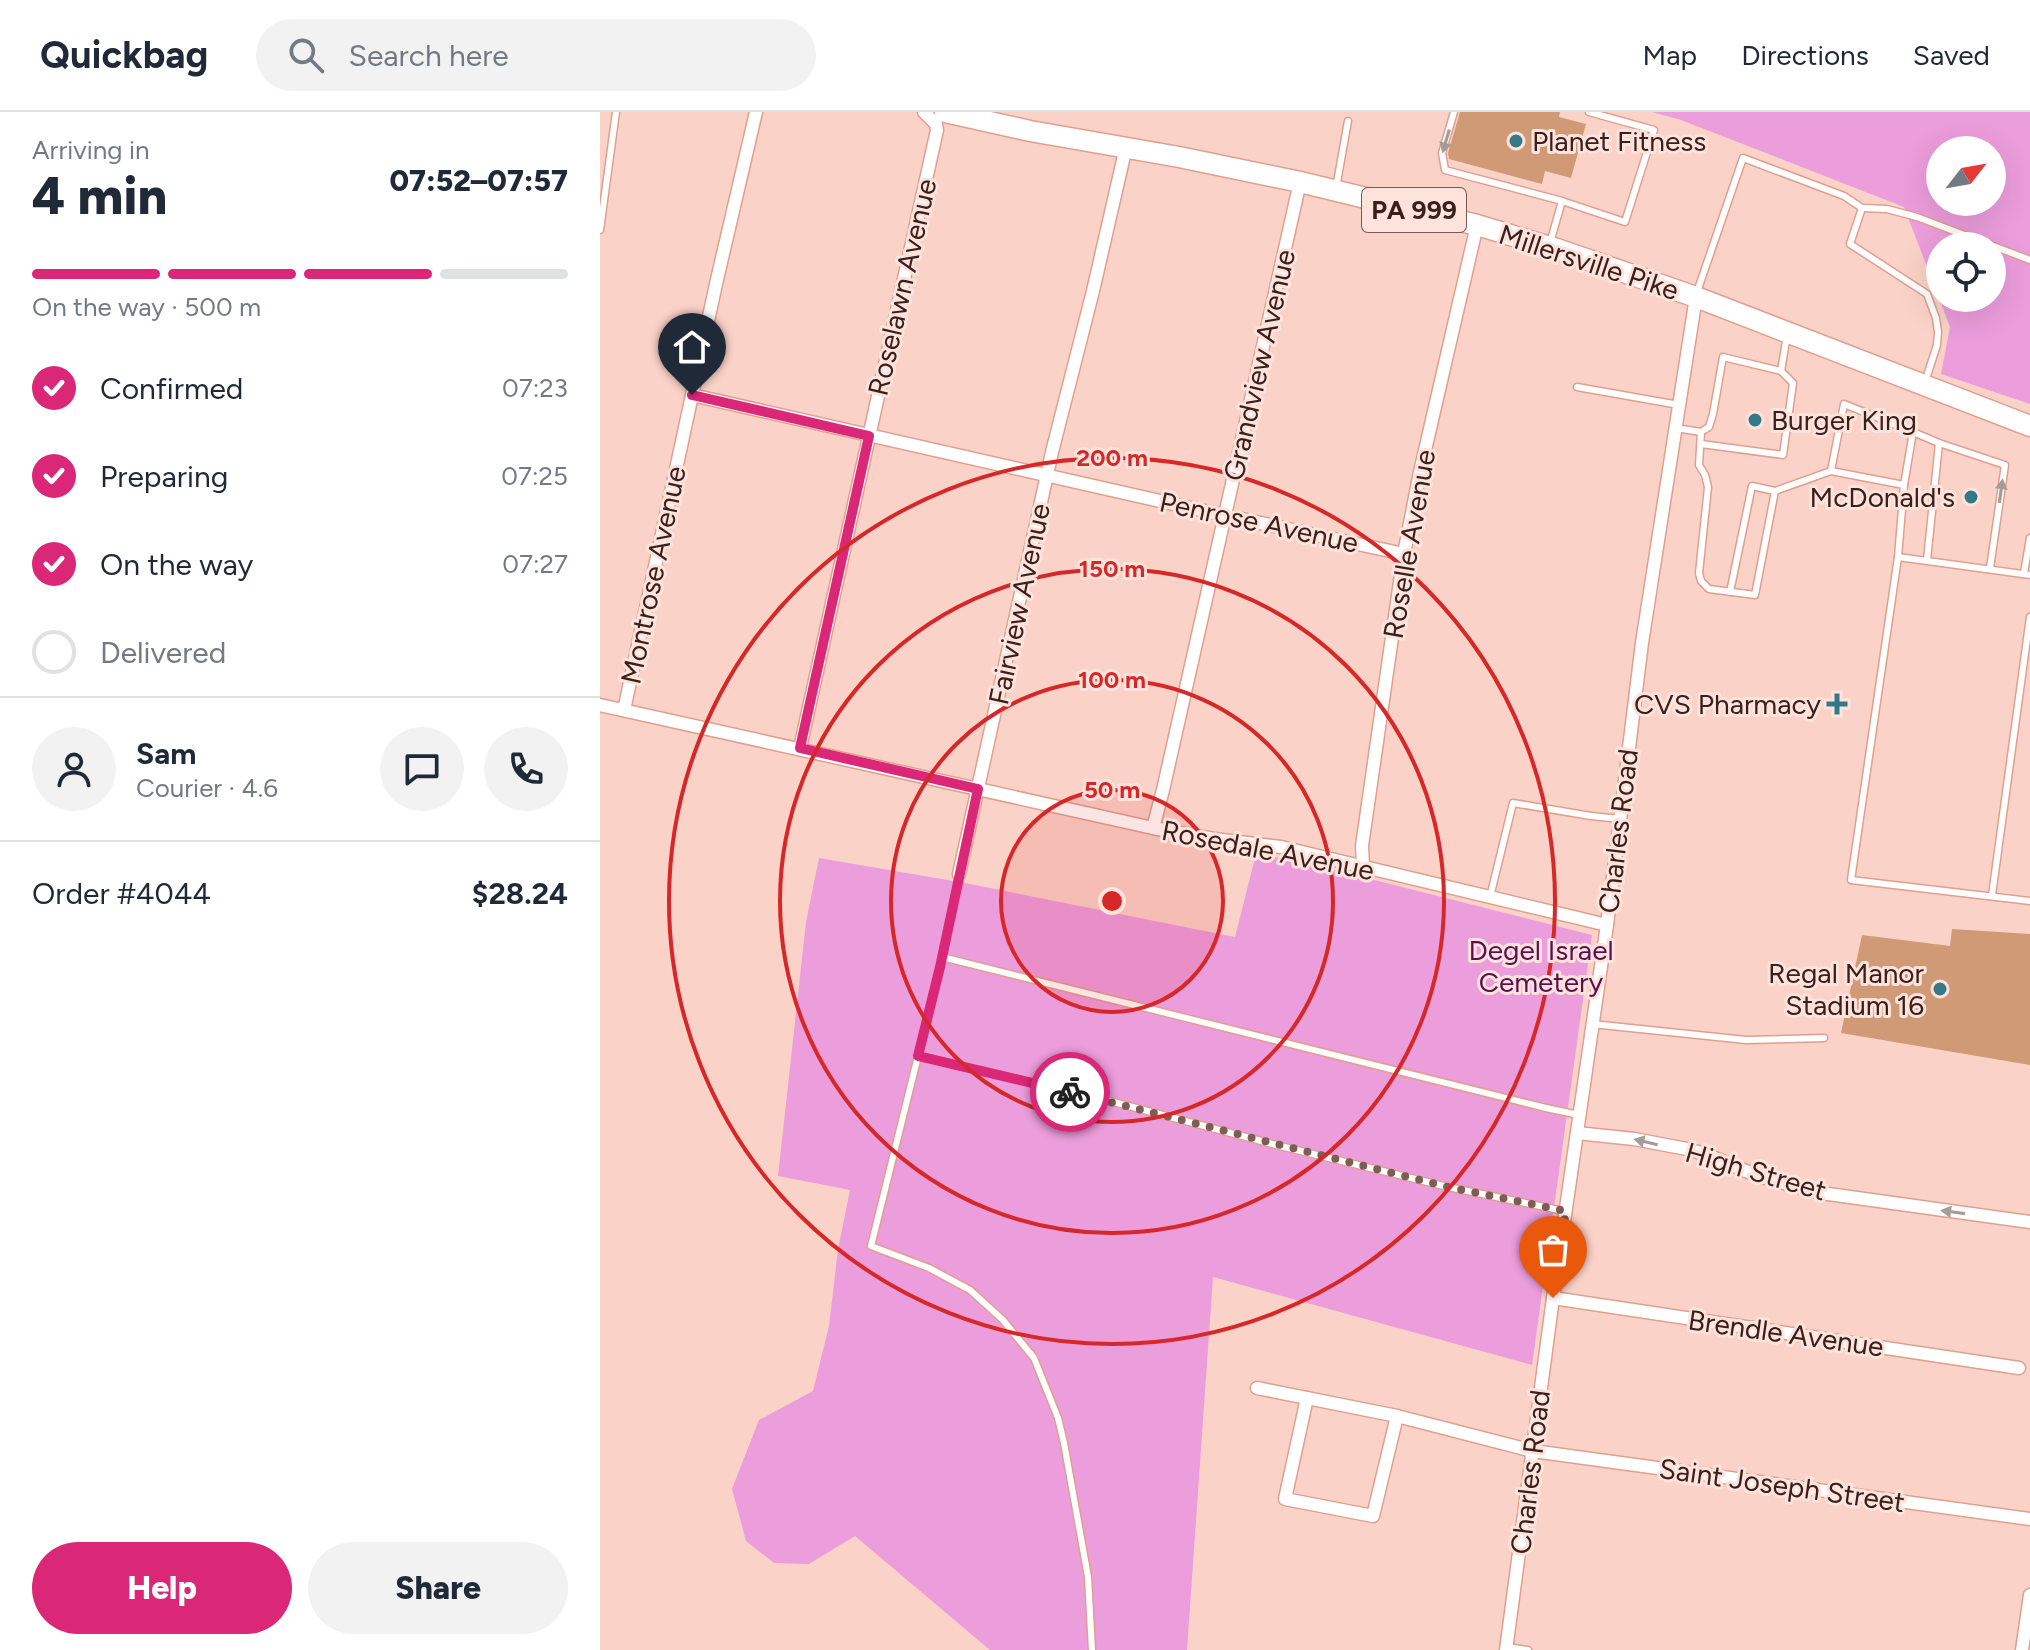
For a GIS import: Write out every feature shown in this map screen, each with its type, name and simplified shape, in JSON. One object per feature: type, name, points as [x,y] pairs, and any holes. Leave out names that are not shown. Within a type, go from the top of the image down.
[{"type":"main road","name":"Millersville Pike","points":[[945,112],[1300,182],[1477,225],[1696,297],[2030,426]]},
{"type":"street","name":"Montrose Avenue","points":[[624,710],[756,112]]},
{"type":"street","name":"Roselawn Avenue","points":[[800,748],[937,130],[936,124],[924,112]]},
{"type":"street","name":"Fairview Avenue","points":[[959,874],[1126,147]]},
{"type":"street","name":"Grandview Avenue","points":[[1153,828],[1300,182]]},
{"type":"street","name":"Roselle Avenue","points":[[1363,867],[1362,846],[1404,554],[1477,225]]},
{"type":"street","name":"Charles Road","points":[[1507,1649],[1553,1298],[1607,925],[1642,643],[1696,297]]},
{"type":"street","name":"Penrose Avenue","points":[[692,395],[1404,554]]},
{"type":"street","name":"Rosedale Avenue","points":[[600,705],[1153,828],[1281,847],[1607,925]]},
{"type":"street","name":"High Street","points":[[1577,1133],[1687,1149],[1758,1176],[1821,1193],[2030,1222]]},
{"type":"street","name":"Brendle Avenue","points":[[1553,1298],[2024,1368]]},
{"type":"street","name":"Saint Joseph Street","points":[[1257,1388],[1397,1416],[1533,1451],[2030,1519]]},
{"type":"street","points":[[1307,1398],[1285,1499],[1373,1516],[1397,1416]]},
{"type":"street","points":[[2022,1650],[2030,1595]]},
{"type":"lane","points":[[600,230],[616,112]]},
{"type":"lane","points":[[1454,112],[1442,153],[1445,170],[1562,201],[1625,222],[1654,130],[1589,112]]},
{"type":"lane","points":[[1336,190],[1348,121]]},
{"type":"lane","points":[[1696,297],[1743,158],[1844,196],[1862,208],[1887,209],[1917,217],[2030,260]]},
{"type":"lane","points":[[1549,247],[1562,201]]},
{"type":"lane","points":[[1862,208],[1850,244],[1927,294],[1936,318],[1937,345],[1924,386]]},
{"type":"lane","points":[[1781,371],[1788,333]]},
{"type":"lane","points":[[1676,428],[1701,432],[1709,427],[1723,357],[1781,371],[1793,383],[1783,455],[1701,444]]},
{"type":"lane","points":[[1577,387],[1679,405]]},
{"type":"lane","points":[[1831,471],[1844,404],[1939,443],[2005,465],[1990,568]]},
{"type":"lane","points":[[1701,432],[1699,465],[1708,487],[1699,573],[1701,581],[1709,589],[1755,595],[1775,491]]},
{"type":"lane","points":[[1913,432],[1851,880],[2030,901]]},
{"type":"lane","points":[[1927,560],[1939,443]]},
{"type":"lane","points":[[1730,592],[1752,486],[1775,491],[1831,471],[1904,485]]},
{"type":"lane","points":[[1898,557],[2027,574],[2030,538]]},
{"type":"lane","points":[[1992,895],[2030,617]]},
{"type":"lane","points":[[1490,898],[1513,803],[1620,819]]},
{"type":"lane","points":[[959,874],[942,957],[871,1246],[929,1268],[970,1290],[1003,1320],[1034,1358],[1058,1418],[1064,1443],[1088,1577],[1092,1650]]},
{"type":"lane","points":[[942,957],[1579,1115]]},
{"type":"lane","points":[[1592,1024],[1746,1040],[1824,1038]]},
{"type":"lane","points":[[918,1056],[1448,1187],[1566,1211]]},
{"type":"lane","points":[[1507,1649],[1528,1650]]},
{"type":"green space","points":[[1652,112],[2030,112],[2030,404],[1941,374],[1950,327],[1944,312],[2006,312],[2006,232],[1926,232],[1926,264],[1904,207],[1681,120]]},
{"type":"green space","name":"Degel Israel Cemetery","points":[[1256,854],[1299,861],[1592,935],[1532,1365],[1213,1277],[1187,1650],[990,1650],[855,1536],[809,1564],[774,1563],[746,1541],[732,1489],[759,1420],[813,1391],[829,1326],[838,1249],[850,1190],[778,1176],[806,922],[819,858],[965,883],[1235,937]]},
{"type":"building","name":"Planet Fitness","points":[[1460,112],[1560,112],[1559,117],[1586,124],[1571,178],[1545,171],[1542,184],[1449,159]]},
{"type":"building","name":"Regal Manor Stadium 16","points":[[1952,929],[2030,934],[2030,1065],[1841,1033],[1862,935],[1950,946]]},
{"type":"way so far","points":[[1070,1092],[1448,1187],[1566,1211],[1553,1298]]},
{"type":"place","name":"Planet Fitness","points":[[1516,141]]},
{"type":"place","name":"Burger King","points":[[1755,420]]},
{"type":"place","name":"McDonald's","points":[[1971,497]]},
{"type":"place","name":"CVS Pharmacy","points":[[1837,704]]},
{"type":"place","name":"Regal Manor Stadium 16","points":[[1940,989]]},
{"type":"route","points":[[692,395],[869,436],[800,748],[978,789],[918,1056],[1070,1092]]}]
